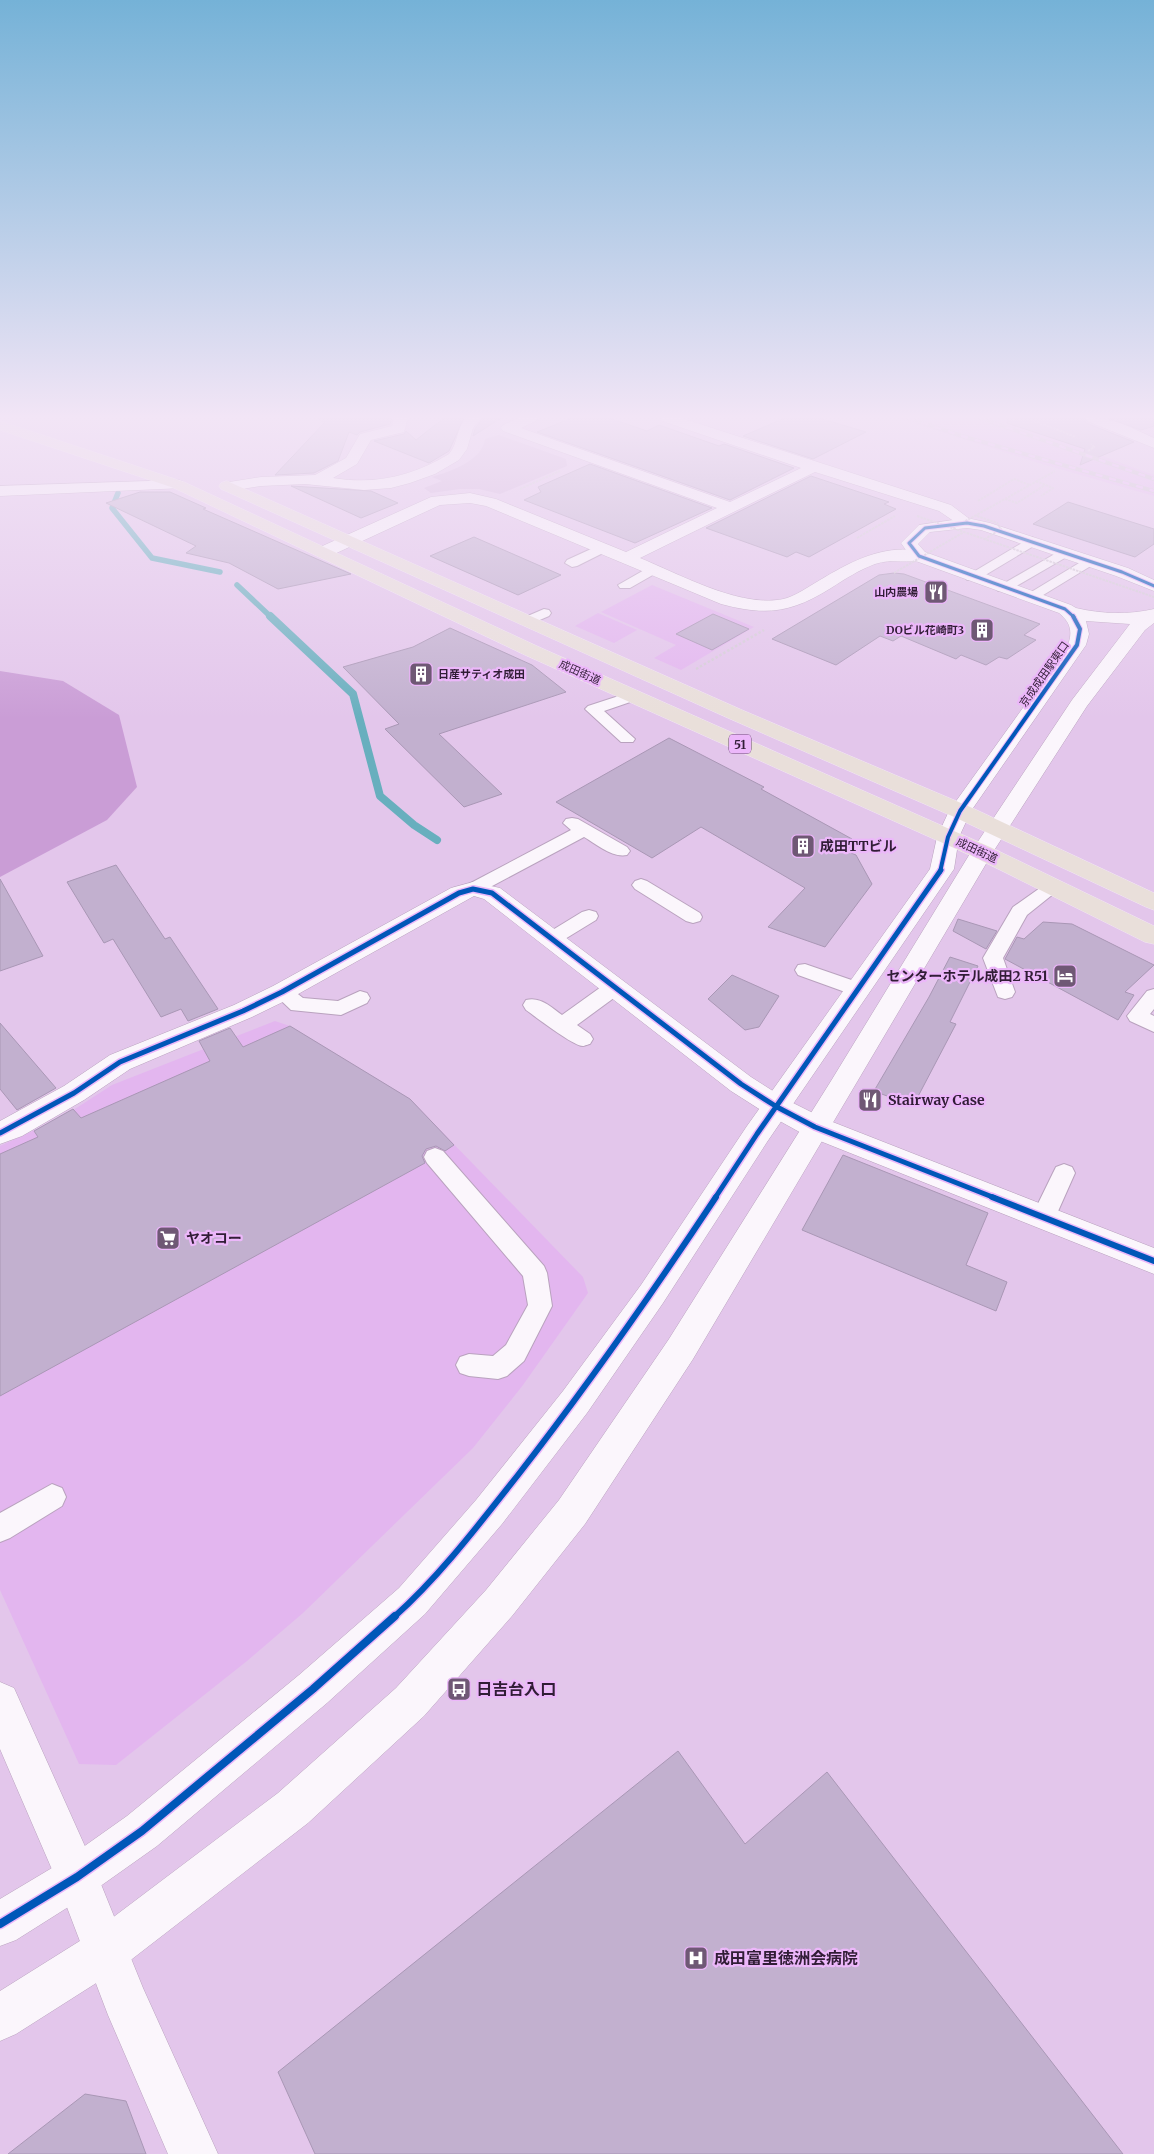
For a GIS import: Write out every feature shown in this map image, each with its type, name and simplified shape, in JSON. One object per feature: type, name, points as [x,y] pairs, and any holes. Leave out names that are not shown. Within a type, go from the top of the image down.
[{"type":"highway","name":"成田街道","points":[[251,519],[524,647],[634,696],[954,824]]},
{"type":"highway","name":"成田街道","points":[[303,519],[536,617],[990,841],[1154,902]]},
{"type":"highway","name":"成田街道","points":[[990,841],[1053,887],[1154,936]]},
{"type":"street","points":[[324,552],[395,519]]},
{"type":"street","points":[[530,519],[727,600],[742,604],[764,606],[794,601],[858,566],[914,549],[972,577],[1056,605],[1070,613],[1114,620],[1132,620],[1153,596]]},
{"type":"street","points":[[627,558],[710,519]]},
{"type":"street","points":[[921,522],[932,519]]},
{"type":"street","points":[[957,519],[965,525]]},
{"type":"street","points":[[921,522],[989,527],[1089,561],[1153,596]]},
{"type":"street","points":[[914,549],[921,522]]},
{"type":"street","points":[[0,2018],[107,1950],[293,1808],[410,1702],[499,1603],[583,1496],[681,1349],[990,841],[1090,689],[1138,626],[1153,596]]},
{"type":"street","name":"京成成田駅東口","points":[[954,824],[1077,645],[1081,636],[1081,629],[1070,613]]},
{"type":"street","points":[[0,1924],[77,1876],[156,1819],[312,1689],[412,1601],[489,1512],[575,1402],[652,1294],[777,1107],[942,869],[954,824]]},
{"type":"street","points":[[0,1133],[74,1093],[120,1062],[243,1012],[459,892],[473,889],[492,893],[506,911],[552,938],[632,995],[724,1071],[777,1107],[815,1127],[1154,1262]]},
{"type":"street","points":[[0,1702],[77,1876],[107,1950],[124,1999],[193,2154]]},
{"type":"lane","points":[[972,577],[1032,541]]},
{"type":"lane","points":[[572,563],[602,548]]},
{"type":"lane","points":[[1003,588],[1064,552]]},
{"type":"lane","points":[[1030,597],[1089,561]]},
{"type":"lane","points":[[625,585],[653,569]]},
{"type":"lane","points":[[627,738],[593,709],[634,696]]},
{"type":"lane","points":[[473,889],[578,826],[621,851]]},
{"type":"lane","points":[[641,885],[693,917]]},
{"type":"lane","points":[[1005,992],[993,958],[1020,910],[1053,887]]},
{"type":"lane","points":[[552,938],[589,916]]},
{"type":"lane","points":[[805,970],[859,990]]},
{"type":"lane","points":[[282,992],[298,1005],[341,1008],[360,998]]},
{"type":"lane","points":[[562,1025],[632,995]]},
{"type":"lane","points":[[1154,996],[1137,1016],[1154,1025]]},
{"type":"lane","points":[[533,1005],[583,1039]]},
{"type":"lane","points":[[435,1157],[535,1273],[540,1306],[515,1353],[498,1368],[469,1365]]},
{"type":"lane","points":[[1043,1218],[1064,1173]]},
{"type":"lane","points":[[0,1528],[52,1497]]},
{"type":"path","points":[[854,540],[891,519]]},
{"type":"path","points":[[894,573],[975,519]]},
{"type":"path","points":[[921,522],[965,525],[997,523],[1001,529],[984,539]]},
{"type":"path","points":[[965,525],[984,539],[1153,596]]},
{"type":"shaded area","points":[[652,585],[754,627],[681,670],[654,658],[676,645],[601,612]]},
{"type":"shaded area","points":[[598,613],[637,630],[614,643],[575,626]]},
{"type":"shaded area","points":[[0,671],[63,681],[119,715],[137,787],[107,820],[0,877]]},
{"type":"shaded area","points":[[275,1021],[290,1026],[410,1099],[583,1277],[588,1293],[523,1385],[473,1448],[303,1613],[247,1661],[116,1765],[79,1764],[0,1590],[0,1146],[61,1118],[112,1085]]},
{"type":"building","points":[[138,519],[225,519],[351,574],[278,589],[229,563],[186,553],[196,546]]},
{"type":"building","points":[[572,519],[689,519],[635,543]]},
{"type":"building","points":[[725,519],[879,519],[809,557],[796,552],[787,557],[706,528]]},
{"type":"building","points":[[1042,519],[1121,519],[1154,529],[1154,544],[1135,557],[1033,524]]},
{"type":"building","points":[[474,537],[561,575],[518,595],[430,556]]},
{"type":"building","points":[[904,574],[1040,624],[1024,635],[1036,640],[1007,659],[999,657],[986,665],[961,655],[956,659],[901,636],[893,641],[880,636],[836,665],[772,639],[879,575]]},
{"type":"building","points":[[713,614],[749,629],[712,650],[676,634]]},
{"type":"building","points":[[450,628],[532,665],[566,692],[439,734],[502,794],[464,807],[385,729],[399,724],[343,667],[413,647]]},
{"type":"building","points":[[669,738],[764,787],[761,789],[852,839],[848,842],[856,849],[851,853],[856,855],[872,884],[825,947],[768,927],[805,888],[701,827],[652,858],[556,802]]},
{"type":"building","points":[[116,865],[165,939],[170,937],[218,1009],[188,1021],[181,1009],[161,1017],[113,939],[104,943],[67,882]]},
{"type":"building","points":[[0,879],[43,956],[0,971]]},
{"type":"building","points":[[958,919],[997,931],[986,949],[953,931]]},
{"type":"building","name":"センターホテル成田2 R51","points":[[1043,922],[1072,924],[1154,965],[1125,992],[1134,995],[1118,1020],[1005,959],[1017,937],[1024,939]]},
{"type":"building","points":[[950,957],[978,966],[950,1022],[956,1024],[913,1106],[874,1091],[929,997]]},
{"type":"building","points":[[732,975],[779,996],[759,1027],[745,1030],[708,999]]},
{"type":"building","points":[[0,1023],[56,1088],[17,1110],[0,1089]]},
{"type":"building","points":[[290,1026],[410,1099],[454,1145],[445,1151],[436,1146],[426,1149],[422,1156],[425,1163],[0,1396],[0,1154],[38,1137],[34,1131],[73,1109],[81,1118],[210,1061],[199,1041],[230,1028],[243,1047]]},
{"type":"building","points":[[843,1155],[988,1213],[966,1265],[1007,1282],[996,1311],[802,1230]]},
{"type":"building","name":"成田富里徳洲会病院","points":[[678,1751],[745,1844],[827,1772],[1123,2154],[315,2154],[278,2072]]},
{"type":"building","points":[[85,2094],[126,2101],[146,2154],[8,2154]]},
{"type":"waterway","points":[[120,519],[152,558],[220,572]]},
{"type":"waterway","points":[[237,585],[271,617]]},
{"type":"waterway","points":[[270,616],[353,694],[380,796],[414,825],[437,840]]},
{"type":"cycle path","points":[[0,1924],[77,1877],[142,1831],[313,1689],[412,1601],[489,1512],[575,1402],[652,1294],[757,1134],[942,869],[948,837],[960,811],[1077,645],[1080,629],[1076,620],[1065,609],[919,556],[909,543],[925,528],[967,523],[984,526],[1122,572],[1154,586]]},
{"type":"cycle path","points":[[0,1133],[74,1093],[120,1062],[243,1011],[282,992],[459,893],[473,889],[492,893],[741,1084],[777,1107],[815,1127],[1154,1261]]},
{"type":"place","name":"山内農場","points":[[936,592]]},
{"type":"place","name":"DOビル花崎町3","points":[[982,630]]},
{"type":"place","name":"日産サティオ成田","points":[[421,674]]},
{"type":"place","name":"成田TTビル","points":[[803,846]]},
{"type":"place","name":"センターホテル成田2 R51","points":[[1065,976]]},
{"type":"place","name":"Stairway Case","points":[[870,1100]]},
{"type":"place","name":"ヤオコー","points":[[168,1238]]},
{"type":"place","name":"日吉台入口","points":[[459,1689]]},
{"type":"place","name":"成田富里徳洲会病院","points":[[696,1958]]}]
